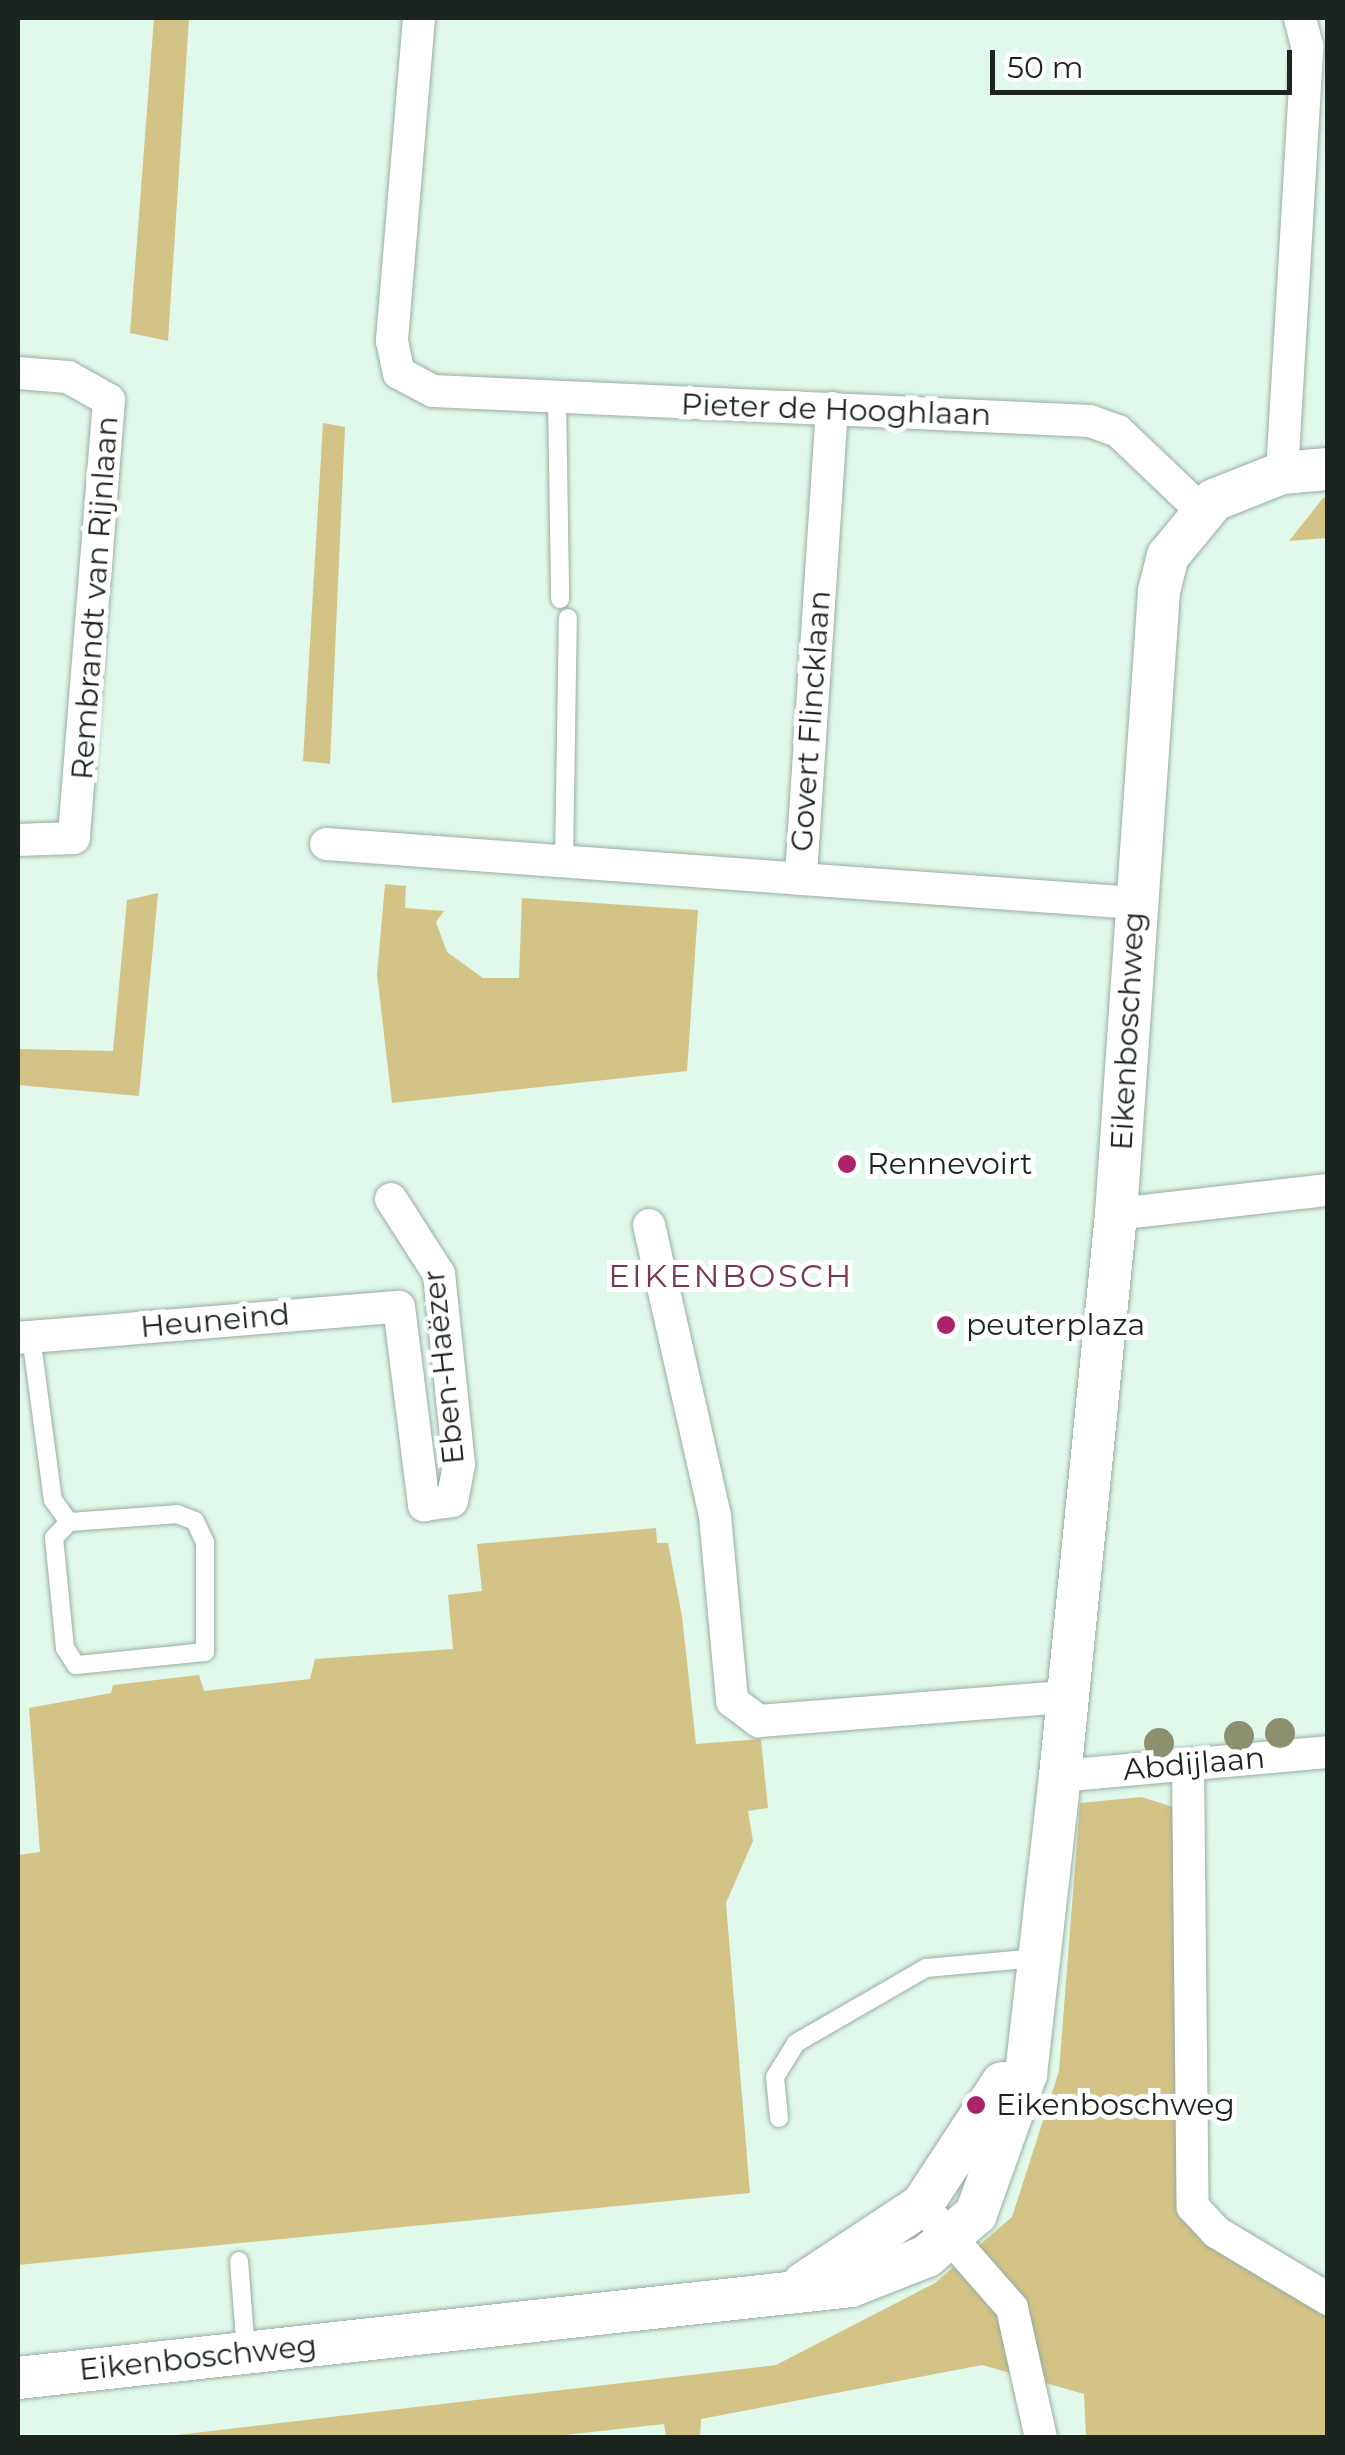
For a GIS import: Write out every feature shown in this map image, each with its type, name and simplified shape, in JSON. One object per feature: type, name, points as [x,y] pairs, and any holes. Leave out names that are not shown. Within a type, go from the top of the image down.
[{"type":"street","name":"Pieter de Hooghlaan","points":[[419,18],[392,342],[399,373],[433,391],[1090,421],[1118,431],[1202,510]]},
{"type":"street","points":[[1282,473],[1314,161],[1300,18]]},
{"type":"street","name":"Rembrandt van Rijnlaan","points":[[18,373],[68,377],[109,400],[74,838],[18,840]]},
{"type":"street","name":"Govert Flincklaan","points":[[832,408],[801,879],[1136,903]]},
{"type":"street","name":"Eikenboschweg","points":[[18,2378],[796,2288],[852,2286],[952,2238],[976,2214],[999,2161],[1026,2074],[1060,1776],[1116,1214],[1159,591],[1168,556],[1202,510],[1282,473],[1328,469]]},
{"type":"street","points":[[326,844],[801,879]]},
{"type":"street","points":[[1116,1214],[1328,1190]]},
{"type":"street","name":"Eben-Haëzer","points":[[391,1198],[439,1274],[458,1464],[452,1501],[424,1505],[399,1306]]},
{"type":"street","points":[[650,1225],[715,1516],[732,1701],[759,1721],[1067,1698]]},
{"type":"street","name":"Heuneind","points":[[24,1337],[399,1306]]},
{"type":"street","name":"Abdijlaan","points":[[1060,1776],[1328,1752]]},
{"type":"street","points":[[1188,1765],[1193,2207],[1216,2232],[1328,2299]]},
{"type":"street","name":"Eikenboschweg","points":[[796,2288],[922,2206],[969,2146],[1029,2024]]},
{"type":"street","points":[[922,2206],[1012,2308],[1041,2438]]},
{"type":"lane","points":[[557,398],[560,599]]},
{"type":"lane","points":[[564,862],[568,618]]},
{"type":"lane","name":"Heuneind","points":[[24,1337],[53,1500],[70,1522]]},
{"type":"lane","points":[[177,1514],[195,1521],[212,1635],[205,1652],[76,1664],[65,1648],[54,1538],[70,1522],[177,1514]]},
{"type":"lane","points":[[778,2118],[775,2077],[796,2043],[926,1968],[1038,1958]]},
{"type":"lane","points":[[239,2261],[246,2352]]},
{"type":"shaded area","points":[[154,18],[189,18],[168,341],[130,333]]},
{"type":"shaded area","points":[[323,423],[345,427],[330,764],[303,761]]},
{"type":"shaded area","points":[[1327,497],[1327,538],[1289,541],[1323,498]]},
{"type":"shaded area","points":[[385,884],[406,886],[405,908],[444,911],[436,922],[447,952],[483,978],[519,978],[522,898],[698,910],[687,1071],[392,1103],[377,974]]},
{"type":"shaded area","points":[[158,893],[139,1096],[18,1085],[18,1049],[113,1051],[127,900]]},
{"type":"shaded area","points":[[656,1528],[657,1543],[668,1543],[682,1616],[696,1744],[761,1739],[768,1808],[748,1811],[753,1841],[726,1903],[750,2193],[18,2265],[18,1855],[40,1852],[29,1708],[111,1693],[113,1685],[199,1675],[204,1691],[310,1679],[315,1659],[453,1649],[448,1595],[482,1591],[477,1544]]},
{"type":"shaded area","points":[[1142,1797],[1176,1808],[1185,2214],[1327,2313],[1327,2437],[1086,2437],[1084,2394],[982,2365],[701,2419],[700,2437],[666,2437],[664,2424],[538,2438],[152,2438],[776,2365],[935,2283],[1012,2217],[1059,2071],[1080,1803]]},
{"type":"place","name":"Rennevoirt","points":[[847,1164]]},
{"type":"place","name":"peuterplaza","points":[[946,1325]]},
{"type":"place","name":"Eikenboschweg","points":[[976,2105]]},
{"type":"district","name":"EIKENBOSCH","points":[[731,1276]]}]
